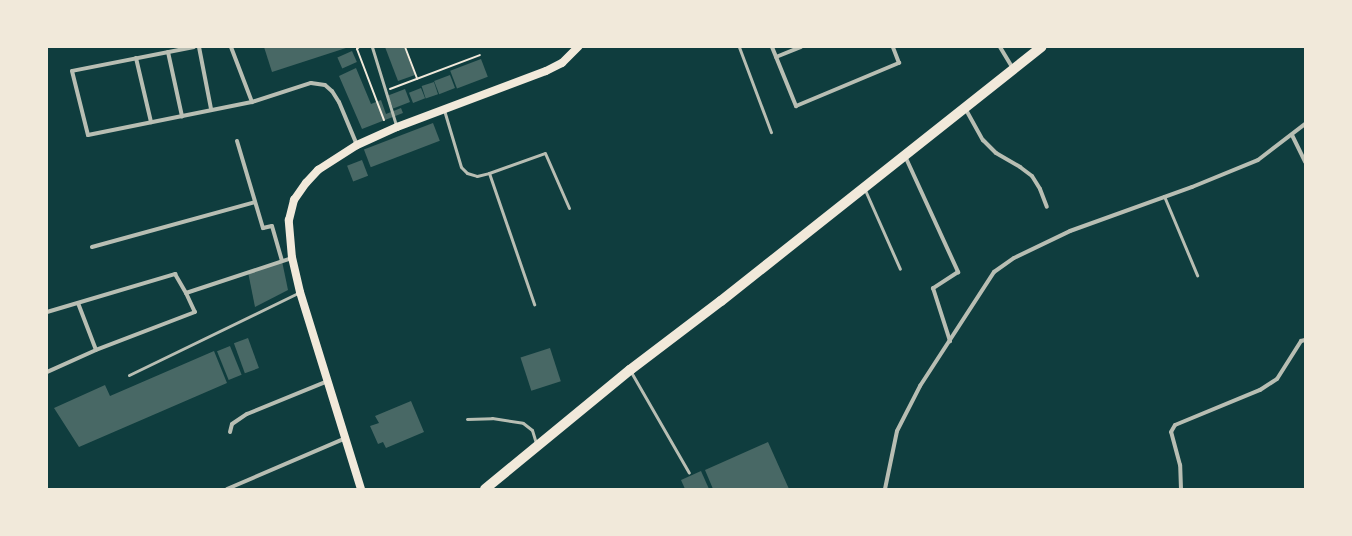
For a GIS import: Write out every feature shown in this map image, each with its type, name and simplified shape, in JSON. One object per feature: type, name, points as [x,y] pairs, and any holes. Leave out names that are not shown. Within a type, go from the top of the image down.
[{"type":"main road","points":[[361,489],[300,292],[292,258],[289,220],[294,200],[318,170],[357,145],[397,126],[546,71],[562,63],[578,47]]},
{"type":"main road","points":[[485,489],[630,370],[864,188],[1041,47]]},
{"type":"street","points":[[194,47],[72,71],[88,135],[211,109],[252,102],[311,83],[325,85],[332,92],[339,102],[357,145]]},
{"type":"street","points":[[199,47],[211,109]]},
{"type":"street","points":[[231,47],[252,102]]},
{"type":"street","points":[[772,47],[796,106],[899,63],[893,47]]},
{"type":"street","points":[[776,57],[801,47]]},
{"type":"street","points":[[1000,47],[1013,69]]},
{"type":"street","points":[[168,52],[182,116]]},
{"type":"street","points":[[136,58],[151,122]]},
{"type":"street","points":[[965,108],[983,140],[996,153],[1032,176],[1040,189],[1047,207]]},
{"type":"street","points":[[885,489],[897,431],[920,386],[994,272],[1014,258],[1070,231],[1258,160],[1305,124]]},
{"type":"street","points":[[1292,134],[1305,162]]},
{"type":"street","points":[[237,141],[263,228],[272,226],[282,261]]},
{"type":"street","points":[[905,155],[958,272],[933,288],[950,341]]},
{"type":"street","points":[[92,247],[255,202]]},
{"type":"street","points":[[186,293],[292,258]]},
{"type":"street","points":[[47,312],[175,274],[195,312],[96,350],[47,372]]},
{"type":"street","points":[[78,303],[96,350]]},
{"type":"street","points":[[1181,489],[1180,465],[1171,432],[1175,425],[1260,390],[1277,379],[1302,341],[1305,340]]},
{"type":"street","points":[[230,432],[232,424],[247,414],[328,381]]},
{"type":"street","points":[[227,489],[346,438]]},
{"type":"lane","points":[[372,47],[397,126]]},
{"type":"lane","points":[[739,47],[771,132]]},
{"type":"lane","points":[[443,109],[461,166],[467,173],[477,176],[489,173],[545,153],[569,208]]},
{"type":"lane","points":[[489,173],[534,304]]},
{"type":"lane","points":[[864,188],[900,269]]},
{"type":"lane","points":[[1164,196],[1197,275]]},
{"type":"lane","points":[[128,375],[300,292]]},
{"type":"lane","points":[[630,370],[638,388],[688,473]]},
{"type":"lane","points":[[467,419],[492,418],[523,423],[532,430],[537,447]]},
{"type":"path","points":[[359,47],[357,49],[384,120]]},
{"type":"path","points":[[405,47],[417,79]]},
{"type":"path","points":[[386,91],[480,55]]},
{"type":"building","points":[[264,47],[349,47],[272,72]]},
{"type":"building","points":[[385,47],[404,47],[415,75],[398,81]]},
{"type":"building","points":[[352,51],[357,62],[342,68],[337,58]]},
{"type":"building","points":[[481,59],[488,77],[457,89],[450,71]]},
{"type":"building","points":[[356,68],[371,104],[381,100],[386,114],[401,108],[403,113],[362,129],[339,76]]},
{"type":"building","points":[[450,75],[455,88],[439,94],[434,81]]},
{"type":"building","points":[[434,82],[438,94],[426,98],[422,86]]},
{"type":"building","points":[[421,88],[425,98],[413,103],[409,93]]},
{"type":"building","points":[[405,89],[410,102],[393,109],[388,95]]},
{"type":"building","points":[[433,123],[440,141],[371,167],[364,150]]},
{"type":"building","points":[[362,160],[368,176],[353,182],[347,166]]},
{"type":"building","points":[[282,261],[288,290],[255,307],[248,272]]},
{"type":"building","points":[[248,338],[259,368],[245,373],[234,343]]},
{"type":"building","points":[[230,346],[242,375],[229,380],[217,351]]},
{"type":"building","points":[[550,348],[561,381],[531,391],[521,358]]},
{"type":"building","points":[[214,351],[227,383],[79,447],[54,408],[105,385],[110,396]]},
{"type":"building","points":[[411,401],[424,432],[386,448],[383,442],[378,444],[370,426],[379,423],[375,416]]},
{"type":"building","points":[[768,442],[789,489],[713,489],[705,470]]},
{"type":"building","points":[[701,471],[709,489],[685,489],[681,480]]}]
